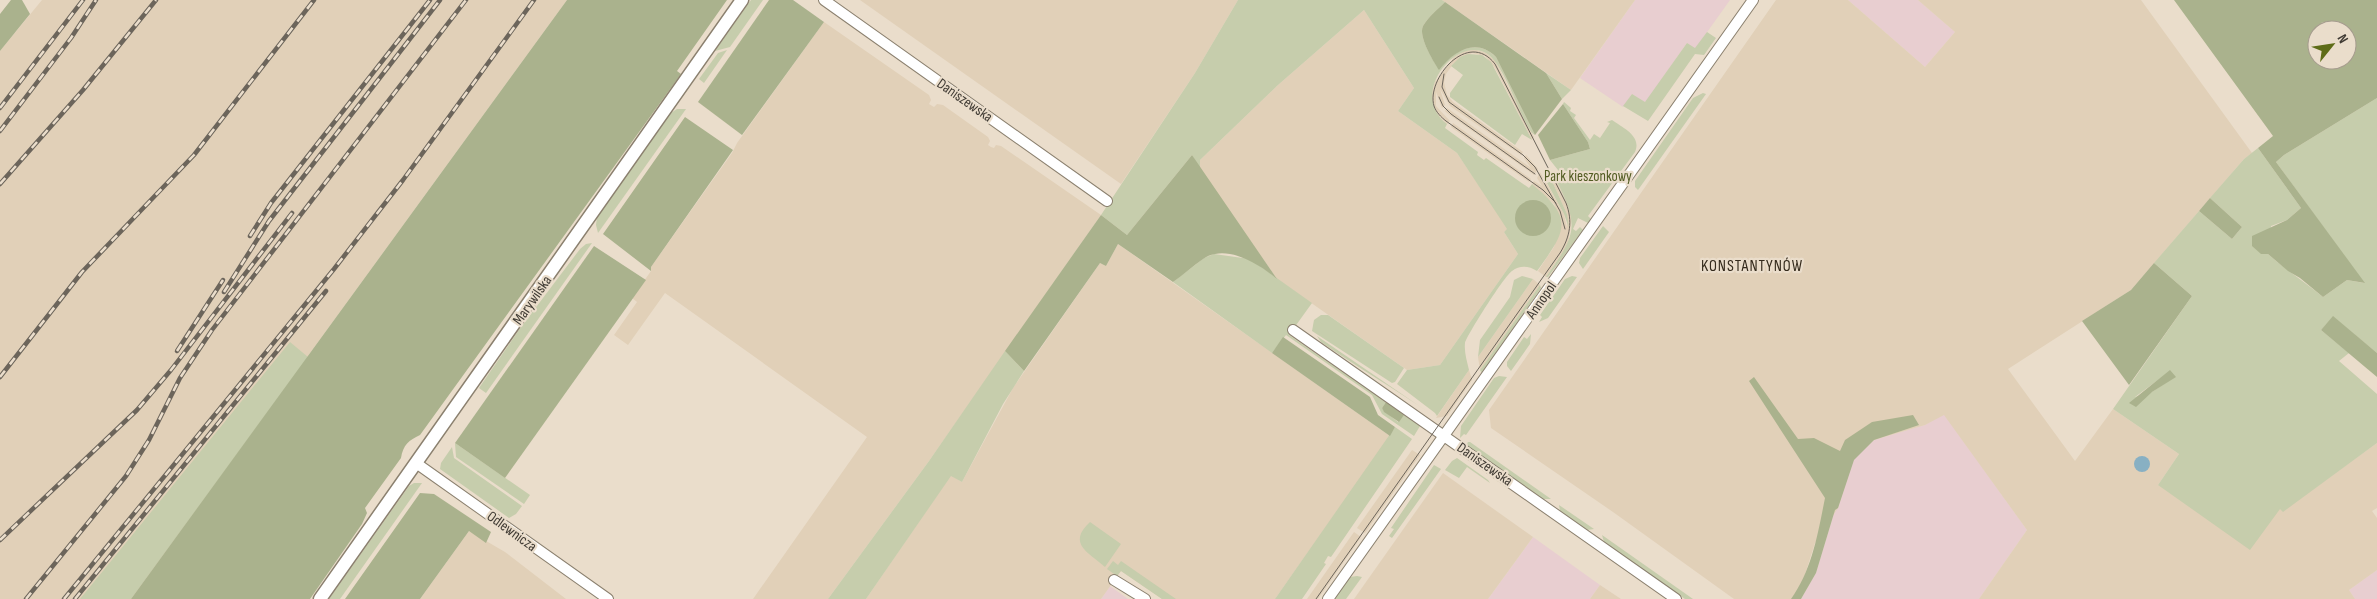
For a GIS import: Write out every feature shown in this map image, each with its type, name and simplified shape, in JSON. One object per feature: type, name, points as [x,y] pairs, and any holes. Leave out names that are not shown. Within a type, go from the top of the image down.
[{"type":"main road","name":"Marywilska","points":[[320,599],[742,0]]},
{"type":"street","name":"Daniszewska","points":[[824,0],[1106,200]]},
{"type":"street","name":"Annopol","points":[[1328,599],[1753,0]]},
{"type":"street","name":"Daniszewska","points":[[1293,330],[1676,599]]},
{"type":"street","name":"Odlewnicza","points":[[416,463],[608,599]]},
{"type":"street","points":[[1114,580],[1145,599]]},
{"type":"shaded area","points":[[42,0],[567,0],[131,599],[0,599],[0,51]]},
{"type":"shaded area","points":[[860,0],[1238,0],[1195,73],[1121,184]]},
{"type":"shaded area","points":[[1442,0],[1635,0],[1571,90]]},
{"type":"shaded area","points":[[1635,0],[1730,0],[1695,49],[1687,43],[1645,103],[1632,94],[1623,107],[1580,78]]},
{"type":"shaded area","points":[[1776,0],[1848,0],[1925,67],[1955,32],[1918,0],[2141,0],[2252,153],[2244,159],[2131,290],[2008,369],[2075,461],[2113,409],[2179,454],[2158,485],[2280,508],[2283,511],[2377,443],[2377,508],[2372,511],[2377,518],[2377,570],[2349,590],[2355,599],[1979,599],[2027,530],[1944,415],[1925,425],[1874,440],[1853,460],[1838,508],[1815,543],[1802,584],[1791,599],[1734,599],[1613,512],[1491,428],[1489,410]]},
{"type":"shaded area","points":[[1848,0],[1918,0],[1955,32],[1925,67]]},
{"type":"shaded area","points":[[1364,10],[1414,88],[1398,111],[1457,153],[1508,229],[1504,232],[1518,254],[1440,365],[1407,370],[1277,279],[1200,169],[1199,161],[1278,85]]},
{"type":"shaded area","points":[[824,22],[929,95],[931,100],[929,104],[934,107],[937,104],[943,105],[988,137],[990,141],[988,145],[994,148],[996,145],[1001,146],[1101,215],[929,461],[828,599],[753,599],[867,437],[665,293],[628,345],[614,335],[637,302],[632,298],[651,271],[651,267]]},
{"type":"shaded area","points":[[1474,49],[1486,53],[1495,60],[1534,137],[1532,140],[1495,68],[1485,56],[1472,53],[1453,64],[1446,74],[1444,82],[1447,95],[1453,102],[1523,152],[1521,155],[1450,106],[1440,89],[1445,105],[1442,108],[1436,92],[1436,106],[1450,121],[1447,124],[1434,111],[1431,96],[1435,82],[1454,57],[1464,51]]},
{"type":"shaded area","points":[[1447,108],[1531,168],[1524,158],[1526,155],[1538,169],[1534,175],[1447,113],[1445,111]]},
{"type":"shaded area","points":[[1453,123],[1531,179],[1529,182],[1451,127]]},
{"type":"shaded area","points":[[1540,172],[1564,214],[1567,228],[1567,214],[1552,181],[1556,180],[1570,210],[1572,219],[1568,244],[1546,277],[1538,271],[1554,247],[1561,223],[1554,204],[1532,184],[1534,181],[1542,186],[1537,178]]},
{"type":"shaded area","points":[[1118,244],[1390,436],[1275,599],[1162,599],[1121,571],[1101,599],[866,599],[951,475],[962,482],[1013,388],[1100,263],[1106,266]]},
{"type":"shaded area","points":[[1533,279],[1540,285],[1480,370],[1478,357]]},
{"type":"shaded area","points":[[1469,370],[1472,380],[1447,416],[1436,418]]},
{"type":"shaded area","points":[[1944,414],[2027,530],[1979,599],[1801,599],[1816,573],[1835,510],[1838,508],[1853,460],[1874,440],[1925,425]]},
{"type":"shaded area","points":[[1412,450],[1420,455],[1365,533],[1357,528]]},
{"type":"shaded area","points":[[1443,473],[1533,537],[1488,599],[1354,599]]},
{"type":"shaded area","points":[[469,531],[505,552],[566,599],[420,599]]},
{"type":"shaded area","points":[[1354,532],[1361,537],[1318,599],[1307,599]]},
{"type":"shaded area","points":[[1533,537],[1600,585],[1590,599],[1488,599]]},
{"type":"shaded area","points":[[2377,570],[2377,599],[2355,599],[2349,590]]},
{"type":"shaded area","points":[[1600,585],[1621,599],[1590,599]]},
{"type":"shaded area","points":[[1110,586],[1128,599],[1101,599]]},
{"type":"green space","points":[[11,0],[22,0],[30,14],[0,51],[0,14]]},
{"type":"green space","points":[[567,0],[727,0],[677,71],[681,74],[420,435],[405,446],[401,458],[365,508],[367,513],[362,524],[310,599],[131,599]]},
{"type":"green space","points":[[751,0],[763,0],[730,47],[715,51]]},
{"type":"green space","points":[[769,0],[793,0],[824,22],[742,135],[698,102]]},
{"type":"green space","points":[[1238,0],[1442,0],[1445,2],[1428,19],[1422,30],[1427,48],[1436,65],[1439,69],[1458,52],[1473,47],[1488,51],[1496,57],[1535,135],[1526,122],[1501,70],[1486,53],[1474,50],[1462,53],[1450,60],[1441,71],[1434,84],[1432,98],[1436,112],[1447,124],[1445,128],[1478,152],[1477,155],[1484,160],[1486,158],[1529,188],[1532,184],[1555,207],[1560,216],[1562,226],[1560,235],[1537,271],[1525,267],[1518,268],[1512,271],[1502,283],[1465,343],[1469,370],[1437,416],[1397,384],[1407,370],[1440,365],[1518,254],[1504,232],[1507,229],[1457,153],[1398,111],[1414,88],[1364,10],[1278,85],[1200,160],[1200,169],[1192,155],[1127,235],[1101,215],[1195,73]]},
{"type":"green space","points":[[2174,0],[2377,0],[2377,98],[2284,155],[2276,162],[2365,283],[2347,280],[2323,297],[2268,254],[2261,254],[2252,246],[2252,236],[2287,220],[2301,208],[2258,148],[2273,136]]},
{"type":"green space","points":[[1445,2],[1546,73],[1562,99],[1535,135],[1496,57],[1488,51],[1473,47],[1458,52],[1439,70],[1427,48],[1422,30],[1428,19]]},
{"type":"green space","points":[[1707,32],[1716,38],[1704,55],[1695,54],[1648,121],[1623,106],[1632,94],[1645,102],[1687,43],[1695,48]]},
{"type":"green space","points":[[727,50],[704,83],[699,79],[718,53]]},
{"type":"green space","points":[[1468,54],[1482,55],[1491,62],[1532,140],[1522,134],[1515,145],[1450,97],[1450,93],[1463,75],[1451,66],[1460,57]]},
{"type":"green space","points":[[1546,73],[1571,90],[1562,99]]},
{"type":"green space","points":[[1703,93],[1706,94],[1638,190],[1635,187],[1635,181],[1693,98]]},
{"type":"green space","points":[[2377,98],[2377,353],[2333,317],[2321,330],[2349,353],[2339,361],[2377,394],[2377,443],[2283,512],[2280,509],[2250,550],[2158,485],[2179,454],[2113,409],[2192,296],[2154,263],[2199,211],[2232,239],[2242,227],[2210,198],[2244,159],[2258,148],[2301,208],[2287,220],[2271,226],[2268,254],[2323,297],[2347,280],[2364,283],[2276,162],[2284,155]],"holes":[[[2170,371],[2167,382],[2152,392],[2135,397]]]},
{"type":"green space","name":"Park kieszonkowy","points":[[1564,102],[1571,108],[1570,111],[1576,115],[1574,118],[1590,140],[1594,134],[1600,138],[1610,123],[1607,122],[1612,120],[1634,137],[1636,146],[1635,152],[1588,216],[1591,219],[1588,223],[1578,218],[1573,229],[1576,231],[1580,227],[1583,230],[1548,277],[1546,277],[1564,250],[1571,230],[1569,209],[1556,180],[1562,175],[1550,160],[1590,149],[1588,142],[1563,104]]},
{"type":"green space","points":[[1563,104],[1588,142],[1590,149],[1550,160],[1538,135]]},
{"type":"green space","points":[[677,109],[686,109],[598,233],[597,217],[671,113]]},
{"type":"green space","points":[[685,117],[733,150],[651,267],[651,271],[603,234]]},
{"type":"green space","points":[[1192,155],[1277,279],[1261,267],[1242,257],[1222,253],[1203,259],[1173,282],[1118,244],[1106,266],[1100,263],[1024,371],[1005,351],[1101,215],[1127,235]]},
{"type":"green space","points":[[1552,181],[1567,214],[1569,228],[1564,214],[1547,183]]},
{"type":"green space","points":[[2210,198],[2242,227],[2232,239],[2199,211]]},
{"type":"green space","points":[[1533,200],[1540,201],[1546,205],[1550,211],[1550,225],[1546,231],[1540,235],[1533,236],[1526,235],[1520,231],[1516,225],[1515,218],[1516,211],[1520,205],[1526,201]]},
{"type":"green space","points":[[1603,226],[1609,232],[1583,269],[1579,263],[1580,258]]},
{"type":"green space","points":[[592,243],[486,393],[479,388],[521,327],[580,249],[586,244]]},
{"type":"green space","points":[[594,246],[646,280],[505,478],[455,443]]},
{"type":"green space","points":[[1214,254],[1250,259],[1312,303],[1289,335],[1386,402],[1382,408],[1398,422],[1404,415],[1420,426],[1414,436],[1382,414],[1372,395],[1286,335],[1272,353],[1173,282],[1204,258]]},
{"type":"green space","points":[[2154,263],[2192,296],[2129,385],[2082,321],[2131,290]]},
{"type":"green space","points":[[1522,276],[1533,279],[1478,357],[1480,340],[1510,297],[1514,280]]},
{"type":"green space","points":[[1572,276],[1577,277],[1548,318],[1539,322],[1542,317],[1540,315],[1565,279]]},
{"type":"green space","points":[[1540,285],[1541,288],[1482,373],[1480,370]]},
{"type":"green space","points":[[1321,315],[1328,315],[1404,368],[1395,382],[1392,383],[1312,331],[1314,320]]},
{"type":"green space","points":[[2333,316],[2377,353],[2377,377],[2321,330]]},
{"type":"green space","points":[[1531,334],[1530,344],[1511,371],[1507,366],[1507,362],[1524,337],[1527,339]]},
{"type":"green space","points":[[1317,336],[1431,414],[1321,342]]},
{"type":"green space","points":[[1283,337],[1370,397],[1378,415],[1395,427],[1390,436],[1272,353]]},
{"type":"green space","points":[[290,342],[308,357],[131,599],[80,599]]},
{"type":"green space","points":[[1005,351],[1024,371],[1003,404],[962,482],[951,476],[866,599],[828,599],[929,461]]},
{"type":"green space","points":[[2170,370],[2176,377],[2152,392],[2136,407],[2129,403]]},
{"type":"green space","points":[[1499,376],[1507,377],[1466,435],[1464,434],[1460,438],[1461,426],[1494,378]]},
{"type":"green space","points":[[1754,377],[1798,439],[1814,438],[1840,451],[1845,440],[1872,422],[1913,415],[1919,425],[1874,440],[1854,460],[1838,508],[1835,510],[1816,573],[1801,599],[1791,599],[1809,564],[1817,538],[1825,498],[1749,381]]},
{"type":"green space","points":[[1386,402],[1404,415],[1399,422],[1384,412],[1382,408]]},
{"type":"green space","points":[[1395,427],[1412,439],[1331,557],[1328,556],[1324,563],[1326,564],[1302,599],[1275,599]]},
{"type":"green space","points":[[1468,442],[1551,499],[1542,499],[1466,445]]},
{"type":"green space","points":[[455,443],[530,495],[524,504],[456,457]]},
{"type":"green space","points":[[452,447],[454,458],[522,506],[516,514],[509,518],[440,469],[441,463]]},
{"type":"green space","points":[[1457,458],[1490,483],[1467,467],[1459,478],[1445,470]]},
{"type":"green space","points":[[1434,465],[1441,469],[1392,538],[1389,536],[1394,529],[1391,528]]},
{"type":"green space","points":[[414,483],[422,483],[340,599],[329,599],[409,486]]},
{"type":"green space","points":[[420,493],[434,494],[491,532],[486,543],[469,531],[420,599],[345,599]]},
{"type":"green space","points":[[1559,505],[1594,529],[1587,530],[1560,511]]},
{"type":"green space","points":[[1090,522],[1121,544],[1105,567],[1087,552],[1080,542],[1083,530]]},
{"type":"green space","points":[[1602,535],[1693,599],[1685,599],[1604,542]]},
{"type":"green space","points":[[1113,561],[1118,565],[1121,561],[1176,599],[1162,599],[1121,571],[1117,576],[1107,569]]},
{"type":"green space","points":[[1350,577],[1362,577],[1346,599],[1334,599]]},
{"type":"water","points":[[2142,456],[2150,464],[2142,472],[2134,464]]},
{"type":"tram line","points":[[1316,599],[1560,253],[1568,235],[1570,223],[1566,203],[1495,64],[1484,55],[1473,52],[1462,55],[1451,62],[1436,83],[1433,95],[1434,106],[1437,112],[1446,121],[1543,190],[1556,203]]},
{"type":"tram line","points":[[1444,74],[1442,87],[1449,102],[1523,155],[1535,167],[1560,211],[1565,229]]},
{"type":"tram line","points":[[1439,97],[1443,106],[1451,114],[1535,174]]},
{"type":"railway","points":[[0,108],[83,0]]},
{"type":"railway","points":[[0,131],[71,38],[96,0]]},
{"type":"railway","points":[[0,184],[83,90],[156,0]]},
{"type":"railway","points":[[0,377],[82,272],[194,155],[314,0]]},
{"type":"railway","points":[[250,236],[271,203],[430,0]]},
{"type":"railway","points":[[224,292],[269,221],[440,0]]},
{"type":"railway","points":[[26,599],[126,476],[149,440],[180,378],[212,330],[466,0]]},
{"type":"railway","points":[[64,599],[334,269],[403,180],[534,0]]},
{"type":"railway","points":[[0,540],[137,410],[171,370],[292,213]]},
{"type":"railway","points":[[177,351],[223,280]]},
{"type":"railway","points":[[75,599],[326,291]]},
{"type":"district","name":"KONSTANTYNÓW","points":[[1752,265]]}]
